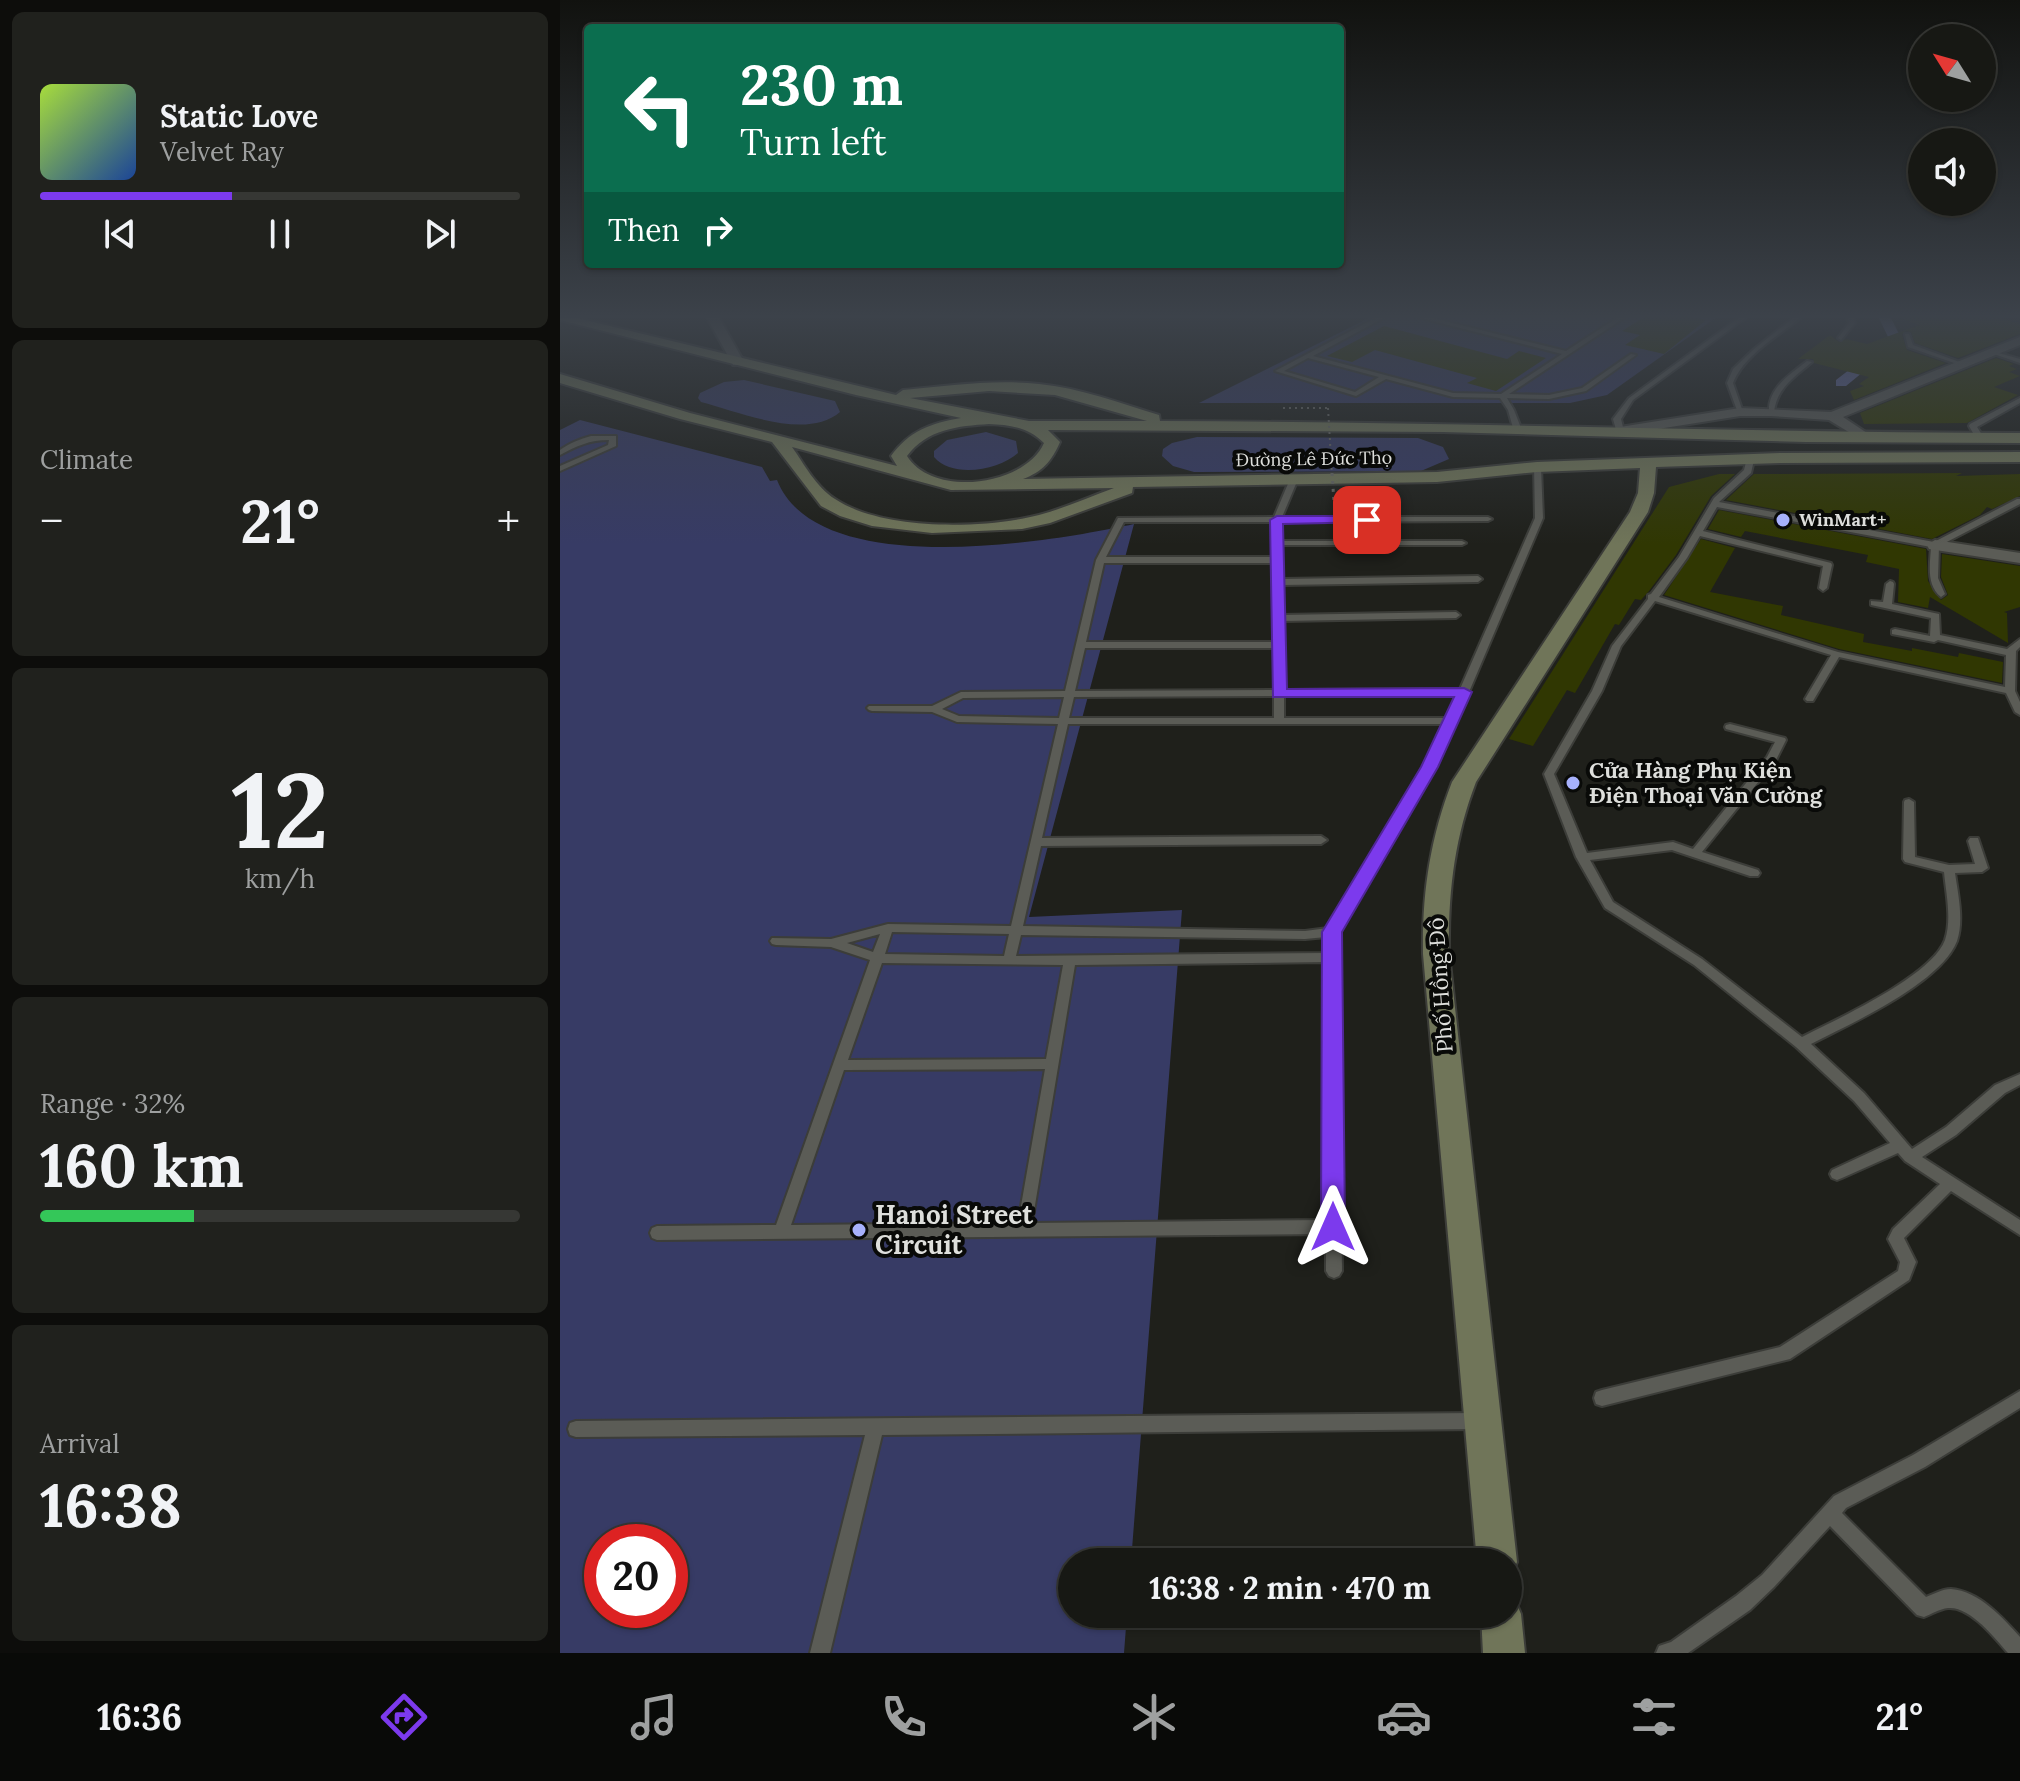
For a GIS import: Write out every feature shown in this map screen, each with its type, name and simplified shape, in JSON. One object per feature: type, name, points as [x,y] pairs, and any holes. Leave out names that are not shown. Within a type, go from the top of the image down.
[{"type":"main road","points":[[603,391],[685,416],[954,486],[1005,480],[1043,463],[1051,452],[1052,442],[1030,425]]},
{"type":"main road","points":[[857,391],[989,419]]},
{"type":"main road","points":[[861,392],[898,394],[938,391]]},
{"type":"main road","points":[[1056,391],[1180,425]]},
{"type":"main road","points":[[912,476],[901,467],[899,456],[905,445],[940,426],[989,419]]},
{"type":"main road","name":"Đường Lê Đức Thọ","points":[[989,419],[1030,425],[1517,428],[1865,438],[2020,438]]},
{"type":"main road","points":[[778,439],[810,480],[815,492],[830,504],[869,519],[910,526],[957,529],[1004,526],[1042,519],[1151,480]]},
{"type":"main road","name":"Đường Lê Đức Thọ","points":[[979,485],[1437,477],[1537,467],[1750,460],[2020,457]]},
{"type":"main road","name":"Phố Hồng Đô","points":[[1496,1548],[1436,954],[1434,903],[1438,864],[1449,819],[1464,782],[1639,512],[1646,493],[1648,464]]},
{"type":"main road","points":[[1502,1628],[1504,1653]]},
{"type":"street","points":[[1620,431],[1740,412],[1833,416],[1895,391]]},
{"type":"street","points":[[1833,416],[1865,438]]},
{"type":"street","points":[[1935,545],[2020,558]]},
{"type":"lane","points":[[1437,391],[1453,395],[1502,396],[1580,391]]},
{"type":"lane","points":[[1502,396],[1509,391]]},
{"type":"lane","points":[[1620,431],[1617,419],[1631,399],[1642,391]]},
{"type":"lane","points":[[1733,391],[1740,412]]},
{"type":"lane","points":[[1771,412],[1771,402],[1777,391]]},
{"type":"lane","points":[[1502,396],[1517,428]]},
{"type":"lane","points":[[1980,438],[1973,426],[2020,400]]},
{"type":"lane","points":[[560,453],[577,441],[594,437],[613,438],[612,446],[560,469]]},
{"type":"lane","points":[[1750,460],[1748,471],[1715,504],[1699,533],[1617,646],[1597,691],[1549,774],[1582,857],[1609,905],[1698,962],[1801,1043],[1859,1097],[1910,1157],[2020,1228]]},
{"type":"lane","points":[[1334,1271],[1332,932],[1430,767],[1464,692],[1539,518],[1537,467]]},
{"type":"lane","points":[[1279,721],[1277,520],[1294,479]]},
{"type":"lane","points":[[1715,504],[1935,545],[2020,501]]},
{"type":"lane","points":[[1009,961],[1100,560],[1121,520],[1488,519]]},
{"type":"lane","points":[[1699,533],[1828,565],[1823,588]]},
{"type":"lane","points":[[1277,543],[1462,543]]},
{"type":"lane","points":[[1935,545],[1934,578],[1941,594]]},
{"type":"lane","points":[[1100,560],[1277,560]]},
{"type":"lane","points":[[1277,582],[1478,579]]},
{"type":"lane","points":[[1887,606],[1890,584]]},
{"type":"lane","points":[[1651,597],[1836,654],[2010,691]]},
{"type":"lane","points":[[1874,603],[1936,616],[1935,637]]},
{"type":"lane","points":[[1278,618],[1456,615]]},
{"type":"lane","points":[[1895,632],[2011,653]]},
{"type":"lane","points":[[2020,642],[2014,645],[2011,653],[2010,691],[2020,712]]},
{"type":"lane","points":[[1080,645],[1278,645]]},
{"type":"lane","points":[[1810,699],[1836,654]]},
{"type":"lane","points":[[934,709],[961,695],[1464,692]]},
{"type":"lane","points":[[872,708],[934,709],[957,719],[1063,722],[1450,721]]},
{"type":"lane","points":[[1695,854],[1772,758],[1781,740],[1730,727]]},
{"type":"lane","points":[[1909,802],[1909,859],[1949,869],[1982,868],[1974,841]]},
{"type":"lane","points":[[1035,842],[1321,840]]},
{"type":"lane","points":[[1582,857],[1673,846],[1754,873]]},
{"type":"lane","points":[[1801,1043],[1940,961],[1950,945],[1955,922],[1949,869]]},
{"type":"lane","points":[[831,943],[888,928],[1305,935],[1332,932]]},
{"type":"lane","points":[[781,1231],[888,928]]},
{"type":"lane","points":[[776,941],[831,943],[877,958],[1009,961],[1330,957]]},
{"type":"lane","points":[[1024,1229],[1070,960]]},
{"type":"lane","points":[[840,1065],[1052,1064]]},
{"type":"lane","points":[[1910,1157],[1951,1131],[2000,1089],[2020,1079]]},
{"type":"lane","points":[[1837,1174],[1900,1145]]},
{"type":"lane","points":[[1602,1398],[1784,1354],[1904,1275],[1908,1262],[1896,1239],[1898,1234],[1950,1183]]},
{"type":"lane","points":[[657,1233],[1333,1227]]},
{"type":"lane","points":[[1666,1653],[1677,1649],[1743,1603],[1768,1581],[1840,1502],[1919,1461],[2020,1399]]},
{"type":"lane","points":[[576,1429],[1484,1421]]},
{"type":"lane","points":[[820,1653],[876,1426]]},
{"type":"lane","points":[[1830,1513],[1924,1608],[1943,1599],[1963,1602],[2014,1650]]},
{"type":"path","points":[[1283,408],[1328,408],[1334,502],[1370,501]]},
{"type":"path","points":[[1294,453],[1331,454]]},
{"type":"shaded area","points":[[792,391],[835,401],[840,412],[826,420],[809,424],[772,422],[701,402],[698,398],[700,393]]},
{"type":"shaded area","points":[[1223,391],[1612,391],[1570,403],[1199,403]]},
{"type":"shaded area","name":"Hanoi Street Circuit","points":[[580,420],[762,467],[770,481],[777,480],[800,512],[838,532],[886,543],[939,547],[995,545],[1134,524],[1029,917],[1182,910],[1132,1548],[1058,1548],[1058,1628],[1126,1628],[1124,1653],[560,1653],[560,430]]},
{"type":"shaded area","points":[[986,432],[1016,441],[1018,453],[1000,464],[976,470],[952,468],[934,457],[934,451],[947,440]]},
{"type":"shaded area","points":[[1197,437],[1418,438],[1443,447],[1449,459],[1421,471],[1194,472],[1173,466],[1162,456],[1163,449],[1172,443]]},
{"type":"building","points":[[1850,391],[1876,391],[1854,400]]},
{"type":"building","points":[[1914,391],[2006,391],[2018,395],[1967,423],[1864,424],[1860,413]]},
{"type":"building","points":[[1962,473],[1956,476],[2020,474],[2020,496],[1992,509],[1987,507],[1980,515],[1932,539],[1726,500],[1754,474]]},
{"type":"building","points":[[1719,474],[1735,474],[1711,496],[1676,555],[1649,591],[1641,600],[1635,599],[1619,625],[1615,624],[1575,693],[1567,690],[1533,746],[1509,739],[1669,487]]},
{"type":"building","points":[[1719,510],[1926,549],[1928,581],[1941,600],[1948,595],[1941,577],[1942,554],[2020,566],[2020,607],[2004,612],[2007,613],[2008,643],[1930,597],[1928,608],[1898,602],[1899,569],[1866,562],[1868,555],[1745,531],[1741,537],[1708,529]]},
{"type":"building","points":[[1701,539],[1735,548],[1710,592],[1783,606],[1781,615],[1864,634],[1863,642],[1958,657],[1959,653],[2003,662],[2002,683],[1839,649],[1664,595]]},
{"type":"place","name":"WinMart+","points":[[1783,520]]},
{"type":"place","name":"Cửa Hàng Phụ Kiện Điện Thoại Văn Cường","points":[[1573,783]]},
{"type":"place","name":"Hanoi Street Circuit","points":[[859,1230]]},
{"type":"route","points":[[1333,1227],[1332,932],[1430,767],[1464,692],[1279,694],[1277,520],[1367,520]]}]
